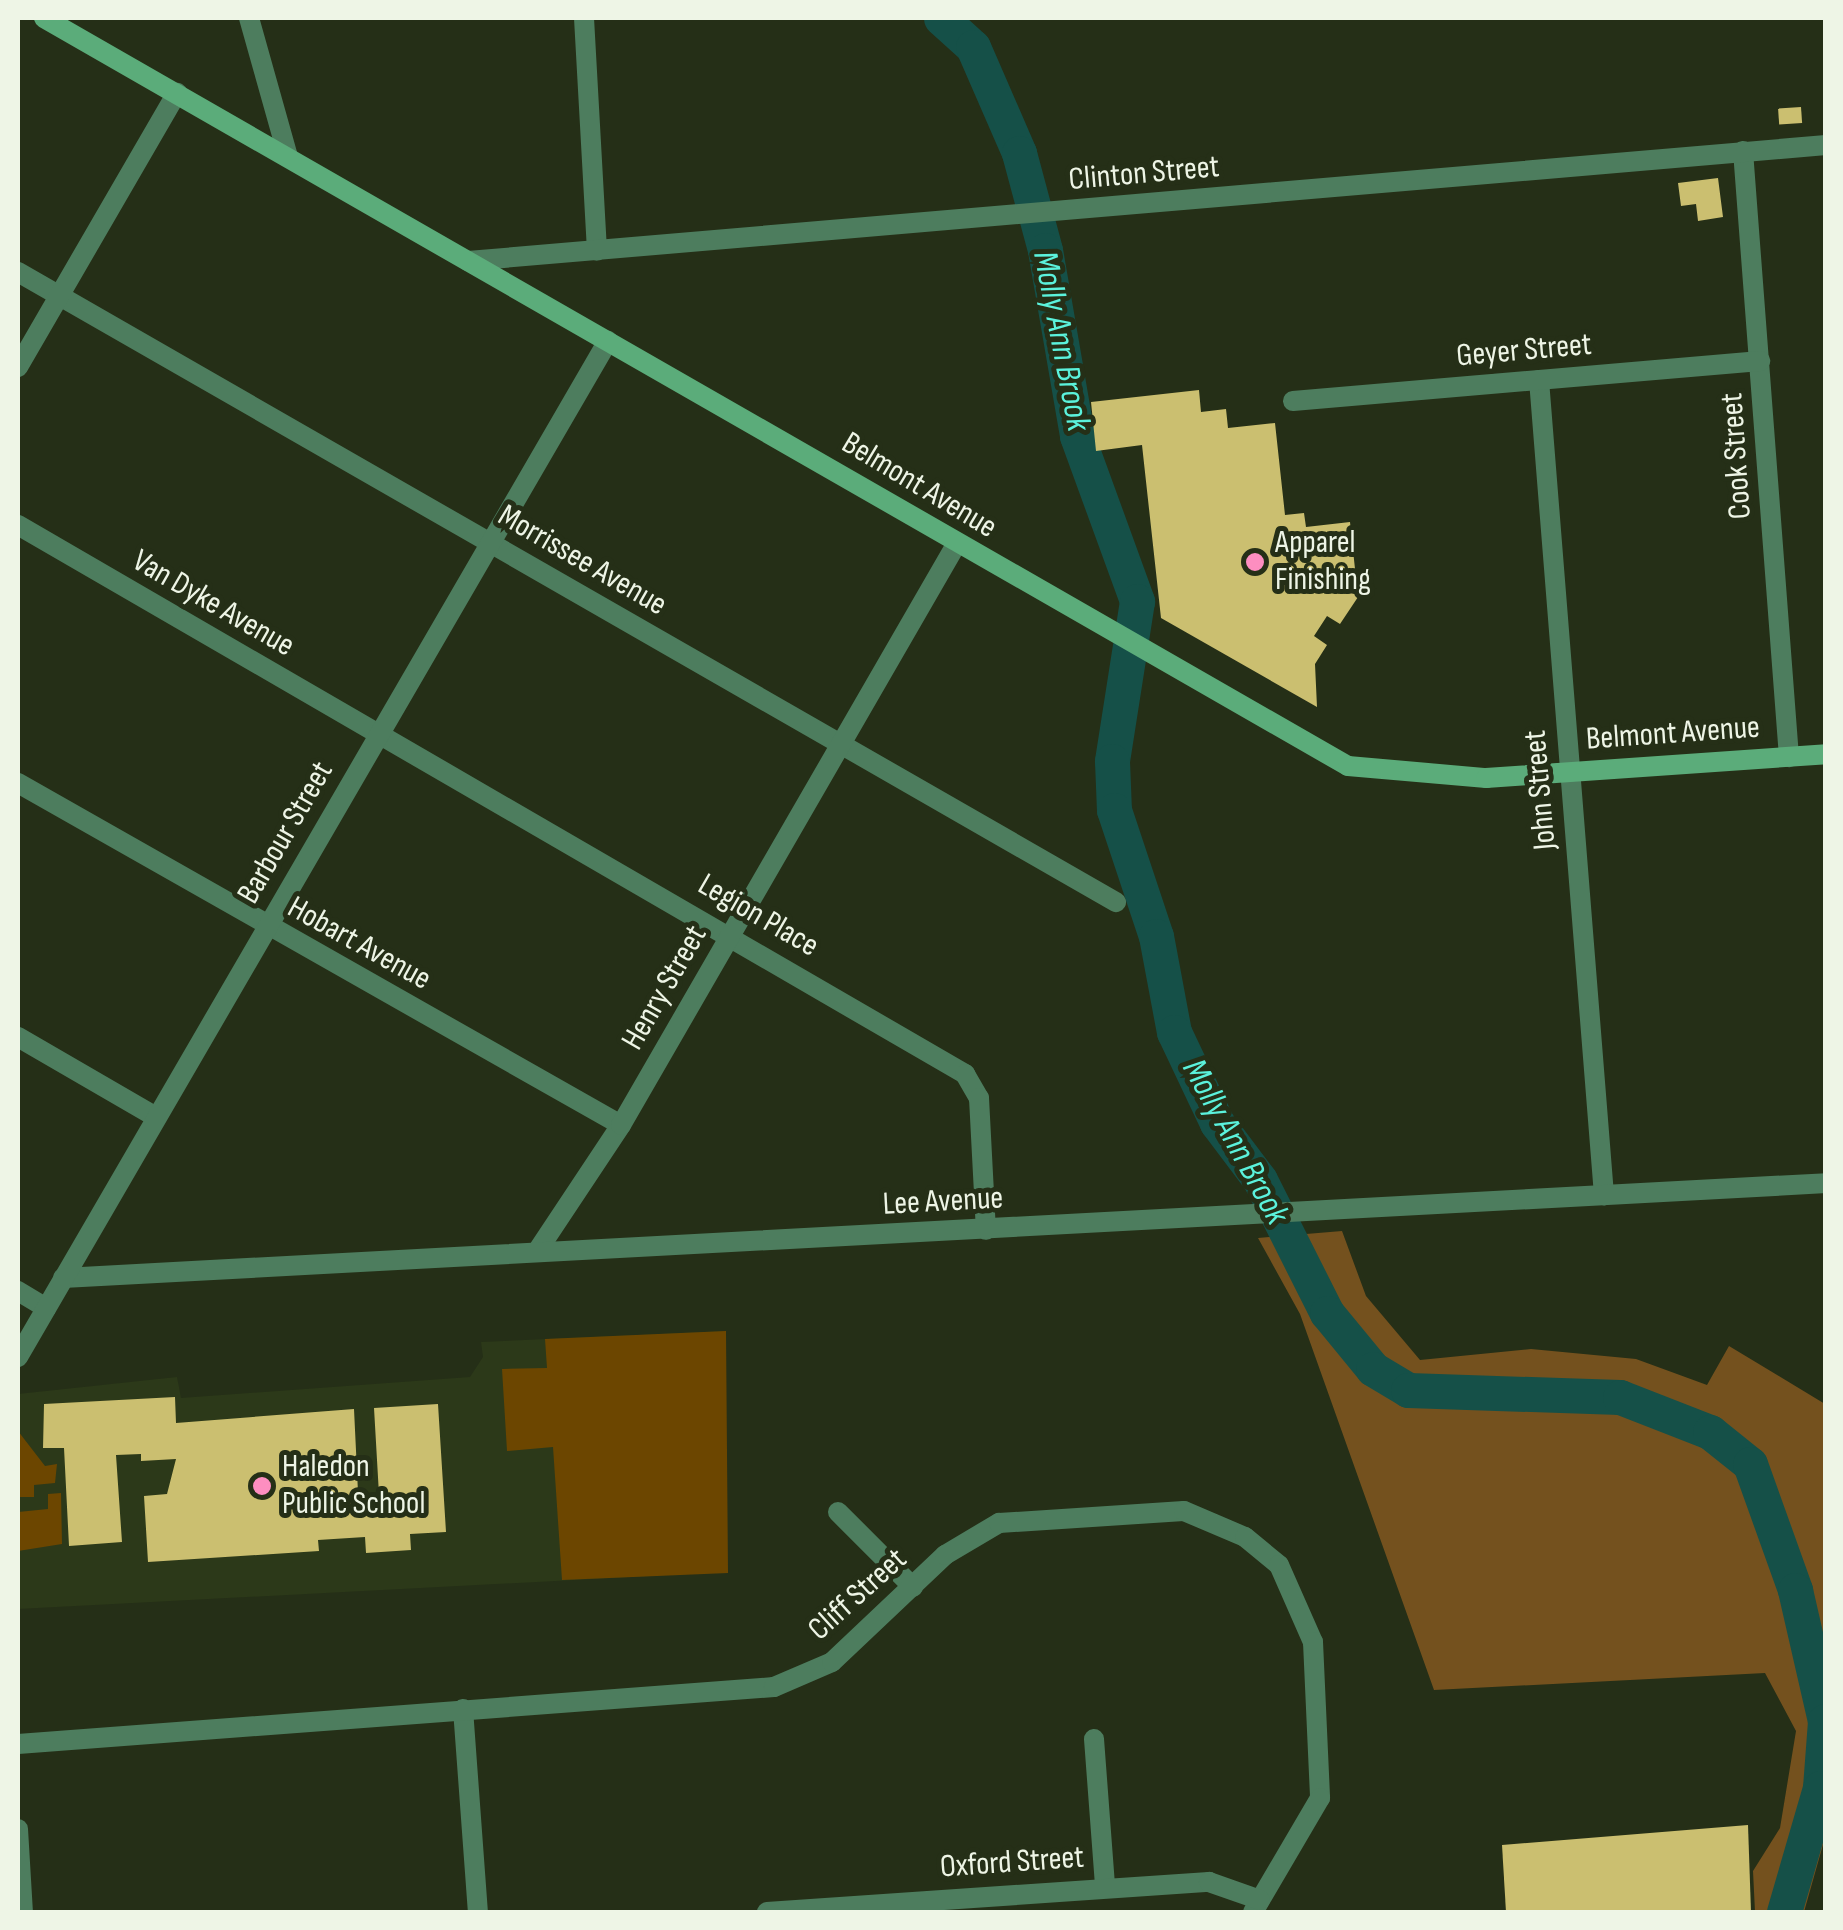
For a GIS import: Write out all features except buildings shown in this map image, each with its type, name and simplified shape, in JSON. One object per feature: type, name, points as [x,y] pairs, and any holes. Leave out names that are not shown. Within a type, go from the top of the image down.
[{"type":"main road","name":"Belmont Avenue","points":[[44,18],[1192,680],[1348,766],[1443,779],[1826,754]]},
{"type":"street","points":[[250,18],[288,157]]},
{"type":"street","points":[[584,18],[597,251]]},
{"type":"street","points":[[18,367],[177,93]]},
{"type":"street","name":"Clinton Street","points":[[468,260],[1015,218],[1826,146]]},
{"type":"street","name":"Cook Street","points":[[1743,152],[1789,757]]},
{"type":"street","name":"Morrissee Avenue","points":[[18,272],[1116,902]]},
{"type":"street","name":"Barbour Street","points":[[18,1357],[608,340]]},
{"type":"street","name":"Geyer Street","points":[[1293,401],[1760,361]]},
{"type":"street","name":"John Street","points":[[1539,380],[1604,1195]]},
{"type":"street","name":"Van Dyke Avenue","points":[[18,525],[378,734]]},
{"type":"street","name":"Henry Street","points":[[538,1250],[621,1125],[957,543]]},
{"type":"street","name":"Legion Place","points":[[378,734],[731,934],[965,1074],[979,1098],[986,1230]]},
{"type":"street","name":"Hobart Avenue","points":[[18,783],[621,1125]]},
{"type":"street","points":[[18,1037],[156,1117]]},
{"type":"street","name":"Lee Avenue","points":[[63,1278],[1826,1183]]},
{"type":"street","points":[[18,1291],[46,1308]]},
{"type":"street","name":"Cliff Street","points":[[18,1744],[774,1686],[832,1662],[912,1587],[977,1534],[1044,1514],[1184,1511],[1225,1525],[1270,1556],[1308,1622],[1322,1778],[1312,1822],[1256,1906]]},
{"type":"street","points":[[838,1512],[912,1587]]},
{"type":"street","points":[[463,1709],[478,1912]]},
{"type":"street","points":[[1094,1738],[1106,1886]]},
{"type":"street","points":[[18,1829],[23,1912]]},
{"type":"street","name":"Oxford Street","points":[[767,1912],[906,1907],[1106,1886],[1210,1882],[1256,1906]]},
{"type":"shaded area","points":[[1342,1231],[1366,1296],[1420,1360],[1531,1349],[1636,1359],[1707,1385],[1729,1346],[1825,1404],[1826,1834],[1804,1912],[1755,1912],[1753,1871],[1780,1828],[1796,1731],[1765,1673],[1434,1690],[1300,1314],[1258,1238]]},
{"type":"shaded area","points":[[726,1331],[708,1573],[18,1609],[18,1394],[177,1377],[181,1398],[470,1377],[483,1357],[481,1342]]},
{"type":"shaded area","points":[[726,1331],[728,1573],[562,1580],[553,1447],[507,1451],[502,1369],[547,1368],[545,1339]]},
{"type":"shaded area","points":[[18,1431],[45,1466],[57,1464],[55,1483],[34,1485],[34,1497],[18,1497]]},
{"type":"shaded area","points":[[61,1493],[62,1544],[18,1551],[18,1512],[48,1509],[48,1494]]},
{"type":"waterway","name":"Molly Ann Brook","points":[[941,18],[973,47],[1019,153],[1045,250],[1077,436],[1137,601],[1112,761],[1114,810],[1156,936],[1174,1032],[1217,1123],[1260,1180],[1327,1313],[1373,1369],[1408,1390],[1620,1397],[1710,1432],[1750,1464],[1795,1590],[1825,1721],[1820,1788],[1784,1912]]},
{"type":"place","name":"Apparel Finishing","points":[[1255,562]]},
{"type":"place","name":"Haledon Public School","points":[[262,1486]]}]
